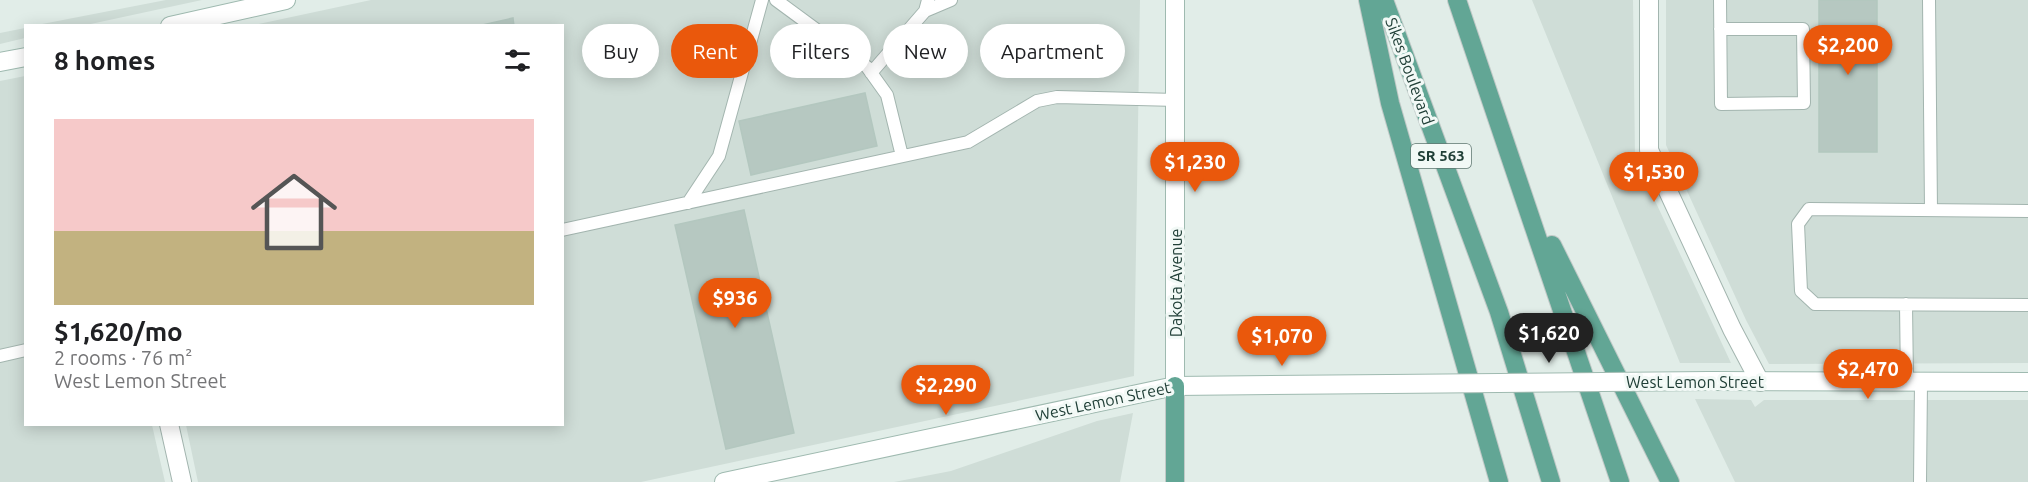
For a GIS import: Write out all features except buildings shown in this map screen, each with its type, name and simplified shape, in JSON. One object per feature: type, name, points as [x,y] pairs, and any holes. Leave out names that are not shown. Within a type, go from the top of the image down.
[{"type":"main road","points":[[179,24],[286,0]]},
{"type":"main road","name":"Dakota Avenue","points":[[1175,386],[1176,0]]},
{"type":"main road","points":[[1368,0],[1390,103],[1499,482]]},
{"type":"main road","name":"Sikes Boulevard","points":[[1384,0],[1499,312],[1551,482]]},
{"type":"main road","points":[[1457,0],[1620,482]]},
{"type":"main road","points":[[1649,0],[1649,150],[1732,329],[1760,382]]},
{"type":"main road","points":[[0,62],[24,57]]},
{"type":"main road","points":[[1518,178],[1670,482]]},
{"type":"main road","name":"West Lemon Street","points":[[729,481],[1175,386],[1709,381],[2028,382]]},
{"type":"main road","points":[[1175,386],[1175,482]]},
{"type":"main road","points":[[169,426],[182,482]]},
{"type":"lane","points":[[688,203],[719,156],[762,0]]},
{"type":"lane","points":[[776,0],[808,24]]},
{"type":"lane","points":[[902,156],[887,95],[871,72],[926,5],[951,0]]},
{"type":"lane","points":[[1720,0],[1720,29],[1721,104],[1804,103],[1803,29],[1720,29]]},
{"type":"lane","points":[[1929,0],[1930,210]]},
{"type":"lane","points":[[564,230],[968,142],[1037,101],[1057,98],[1177,100]]},
{"type":"lane","points":[[2028,211],[1809,209],[1798,224],[1801,291],[1815,304],[2028,304]]},
{"type":"lane","points":[[1906,304],[1914,382],[1920,482]]},
{"type":"lane","points":[[0,356],[24,350]]},
{"type":"shaded area","points":[[166,0],[202,0],[91,24],[42,24]]},
{"type":"shaded area","points":[[371,0],[1140,0],[1134,376],[641,482],[198,482],[186,426],[564,426],[564,24],[259,24]]},
{"type":"shaded area","points":[[1532,0],[1633,0],[1635,158],[1731,363],[1680,363]]},
{"type":"shaded area","points":[[1666,0],[2028,0],[2028,363],[1769,364],[1746,320],[1666,145]]},
{"type":"shaded area","points":[[24,28],[24,38],[0,44],[0,33]]},
{"type":"shaded area","points":[[24,76],[24,426],[152,426],[165,482],[0,482],[0,81]]},
{"type":"shaded area","points":[[1695,399],[1751,400],[1755,407],[1764,400],[2028,400],[2028,482],[1735,482]]},
{"type":"shaded area","points":[[1133,413],[1120,482],[894,482],[951,471],[1097,421]]}]
